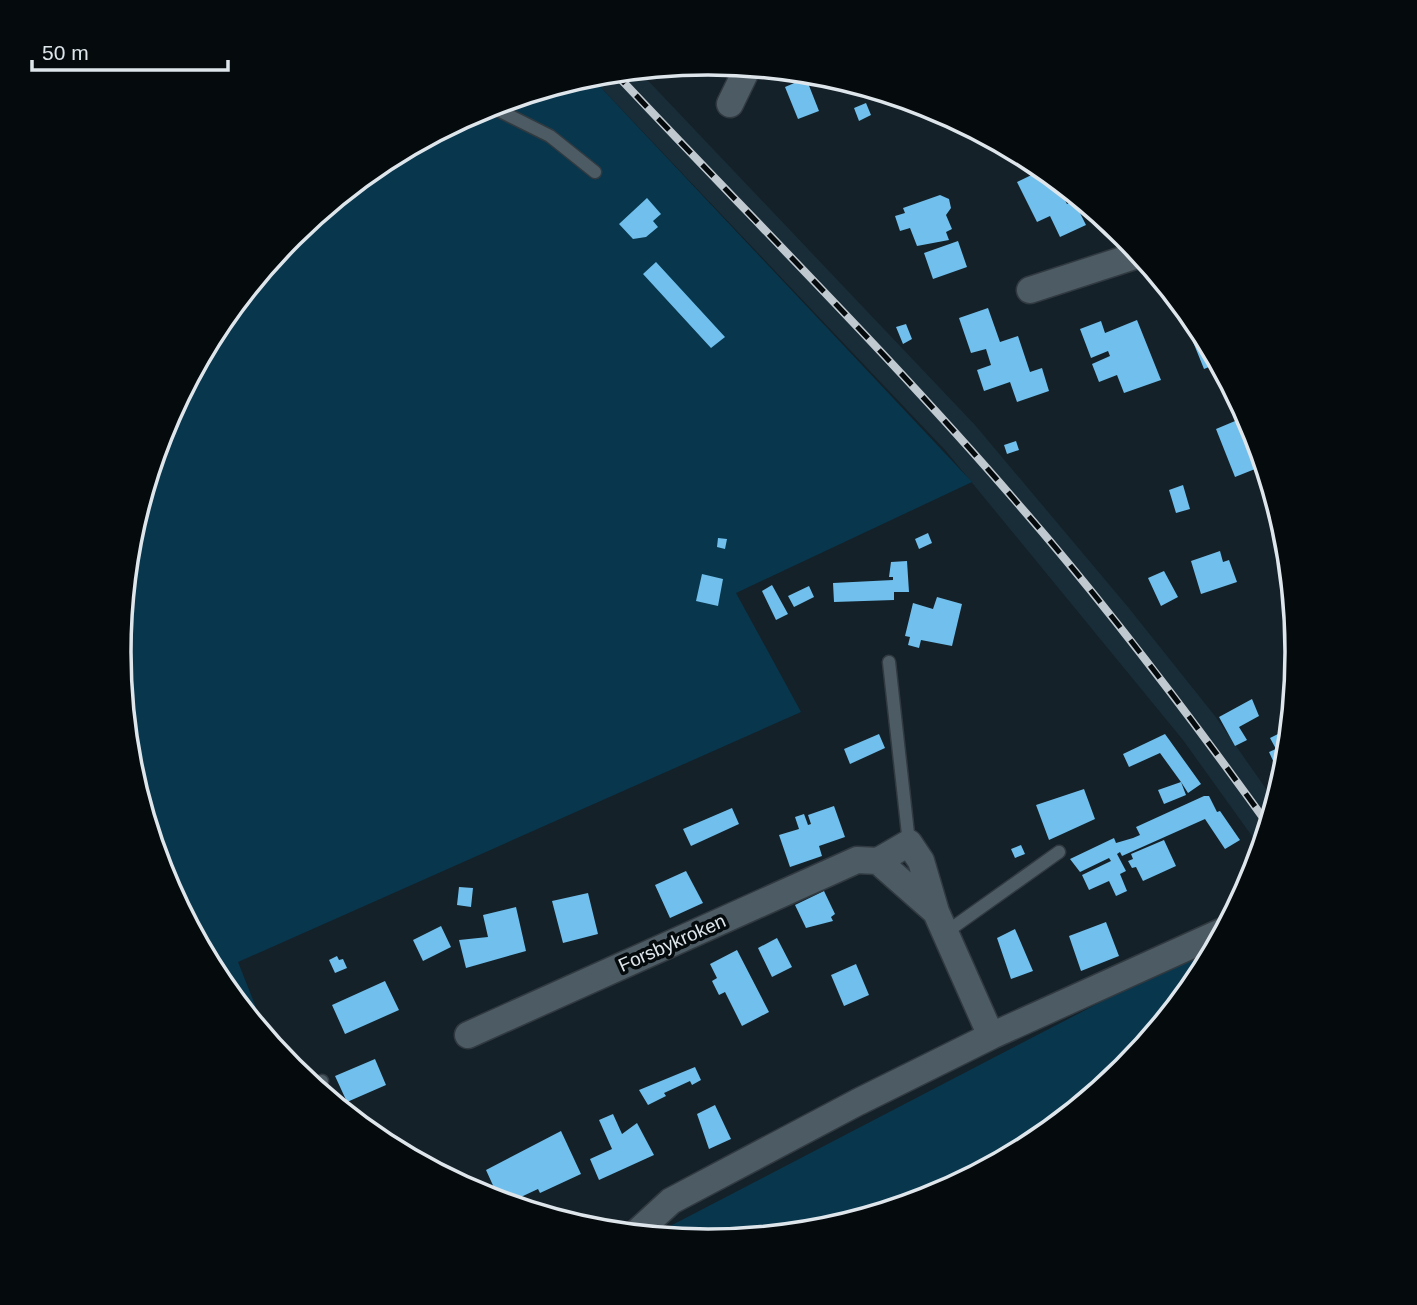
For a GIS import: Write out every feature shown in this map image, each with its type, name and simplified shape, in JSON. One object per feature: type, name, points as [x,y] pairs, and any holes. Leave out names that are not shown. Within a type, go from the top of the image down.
[{"type":"street","points":[[730,104],[744,76]]},
{"type":"street","points":[[1030,290],[1129,258]]},
{"type":"street","points":[[909,843],[921,861],[941,923],[991,1036]]},
{"type":"street","name":"Forsbykroken","points":[[468,1035],[857,860],[878,862],[909,843]]},
{"type":"street","points":[[878,862],[941,923]]},
{"type":"street","points":[[644,1226],[671,1201],[991,1036],[1210,937]]},
{"type":"lane","points":[[504,113],[550,136],[595,172]]},
{"type":"lane","points":[[890,662],[909,843]]},
{"type":"lane","points":[[941,923],[1059,852]]},
{"type":"shaded area","points":[[646,79],[975,425],[1128,607],[1215,716],[1268,792],[1254,839],[1183,740],[946,451],[599,86]]},
{"type":"shaded area","points":[[599,86],[972,482],[736,593],[801,712],[238,962],[258,1012],[209,941],[175,873],[151,802],[136,728],[131,652],[136,577],[151,503],[175,432],[209,364],[251,301],[300,244],[357,195],[420,153],[488,119],[559,95]]},
{"type":"shaded area","points":[[1203,949],[1166,1004],[1117,1061],[1060,1110],[997,1152],[964,1170],[894,1199],[821,1219],[746,1229],[666,1228]]},
{"type":"building","points":[[797,82],[808,84],[819,111],[798,119],[785,87]]},
{"type":"building","points":[[866,103],[871,115],[859,121],[854,108]]},
{"type":"building","points":[[1032,175],[1079,211],[1086,225],[1060,237],[1050,216],[1037,222],[1017,182]]},
{"type":"building","points":[[940,195],[949,199],[951,208],[946,215],[952,229],[946,232],[949,240],[917,246],[910,228],[900,231],[895,216],[905,213],[903,208]]},
{"type":"building","points":[[647,198],[661,214],[653,221],[658,227],[646,237],[633,239],[619,224]]},
{"type":"building","points":[[958,241],[967,267],[933,279],[924,253]]},
{"type":"building","points":[[656,262],[725,337],[711,348],[643,274]]},
{"type":"building","points":[[988,308],[1000,342],[1018,336],[1030,372],[1042,368],[1049,391],[1017,402],[1010,382],[984,391],[977,370],[991,365],[986,349],[971,353],[959,318]]},
{"type":"building","points":[[1137,320],[1161,380],[1124,393],[1117,375],[1099,382],[1092,364],[1110,356],[1108,351],[1091,358],[1080,329],[1101,321],[1105,333]]},
{"type":"building","points":[[906,324],[912,339],[903,344],[896,327]]},
{"type":"building","points":[[1191,337],[1210,367],[1204,369]]},
{"type":"building","points":[[1237,420],[1256,469],[1235,477],[1216,429]]},
{"type":"building","points":[[1016,441],[1019,450],[1007,454],[1004,445]]},
{"type":"building","points":[[1183,485],[1190,509],[1176,513],[1169,490]]},
{"type":"building","points":[[928,533],[932,543],[919,549],[915,539]]},
{"type":"building","points":[[718,538],[727,539],[725,549],[717,547]]},
{"type":"building","points":[[1220,551],[1223,562],[1229,560],[1237,582],[1201,594],[1191,561]]},
{"type":"building","points":[[907,561],[909,592],[894,592],[894,600],[834,602],[833,583],[893,580],[893,577],[889,577],[891,562]]},
{"type":"building","points":[[1164,571],[1178,597],[1161,606],[1148,578]]},
{"type":"building","points":[[702,574],[723,579],[718,606],[696,601]]},
{"type":"building","points":[[772,585],[788,614],[776,620],[762,591]]},
{"type":"building","points":[[809,586],[814,597],[794,607],[788,596]]},
{"type":"building","points":[[937,597],[962,604],[952,646],[921,640],[919,648],[908,645],[910,637],[905,636],[913,603],[933,609]]},
{"type":"building","points":[[1252,699],[1259,716],[1239,727],[1247,740],[1235,746],[1219,717]]},
{"type":"building","points":[[1280,733],[1275,765],[1269,752],[1276,749],[1270,738]]},
{"type":"building","points":[[879,734],[885,748],[850,764],[844,749]]},
{"type":"building","points":[[1165,734],[1201,784],[1188,793],[1160,753],[1129,767],[1123,754]]},
{"type":"building","points":[[1181,782],[1186,795],[1164,804],[1158,790]]},
{"type":"building","points":[[1084,789],[1095,819],[1049,840],[1036,805]]},
{"type":"building","points":[[1209,796],[1217,812],[1220,811],[1240,840],[1225,849],[1205,819],[1122,856],[1120,852],[1117,854],[1126,871],[1120,874],[1127,891],[1116,896],[1109,881],[1089,890],[1082,875],[1111,861],[1109,858],[1080,872],[1070,859],[1114,838],[1116,843],[1140,835],[1136,827]]},
{"type":"building","points":[[834,806],[845,837],[819,846],[822,856],[790,867],[779,835],[799,829],[795,817],[804,814],[808,825],[811,824],[808,815]]},
{"type":"building","points":[[732,808],[739,824],[691,846],[683,829]]},
{"type":"building","points":[[1164,840],[1176,866],[1143,881],[1136,867],[1132,868],[1128,861],[1133,859],[1131,854]]},
{"type":"building","points":[[1021,845],[1025,854],[1015,858],[1011,849]]},
{"type":"building","points":[[686,871],[703,903],[670,918],[655,885]]},
{"type":"building","points":[[459,887],[473,888],[471,907],[457,905]]},
{"type":"building","points":[[824,891],[835,914],[831,917],[833,921],[806,928],[795,905]]},
{"type":"building","points":[[588,893],[598,934],[563,943],[552,901]]},
{"type":"building","points":[[516,907],[526,951],[466,968],[459,940],[488,937],[483,915]]},
{"type":"building","points":[[1106,922],[1119,956],[1081,971],[1069,936]]},
{"type":"building","points":[[441,926],[451,947],[423,961],[413,940]]},
{"type":"building","points":[[1015,929],[1033,971],[1011,979],[997,938]]},
{"type":"building","points":[[777,938],[792,967],[772,977],[758,948]]},
{"type":"building","points":[[737,950],[769,1012],[742,1026],[725,992],[719,995],[712,981],[717,978],[710,964]]},
{"type":"building","points":[[337,956],[339,960],[343,959],[347,968],[335,973],[329,960]]},
{"type":"building","points":[[856,964],[869,995],[844,1006],[831,975]]},
{"type":"building","points":[[385,981],[399,1010],[345,1034],[332,1005]]},
{"type":"building","points":[[375,1059],[386,1085],[347,1102],[335,1076]]},
{"type":"building","points":[[695,1067],[701,1080],[692,1085],[690,1081],[664,1093],[666,1096],[648,1105],[639,1090]]},
{"type":"building","points":[[715,1105],[731,1139],[709,1149],[697,1114]]},
{"type":"building","points":[[613,1114],[622,1134],[637,1123],[654,1155],[599,1180],[590,1159],[612,1149],[599,1120]]},
{"type":"building","points":[[561,1131],[581,1174],[540,1193],[538,1189],[519,1198],[494,1188],[486,1170]]},
{"type":"railway","points":[[623,82],[870,340],[1019,505],[1148,662],[1262,816]]}]
